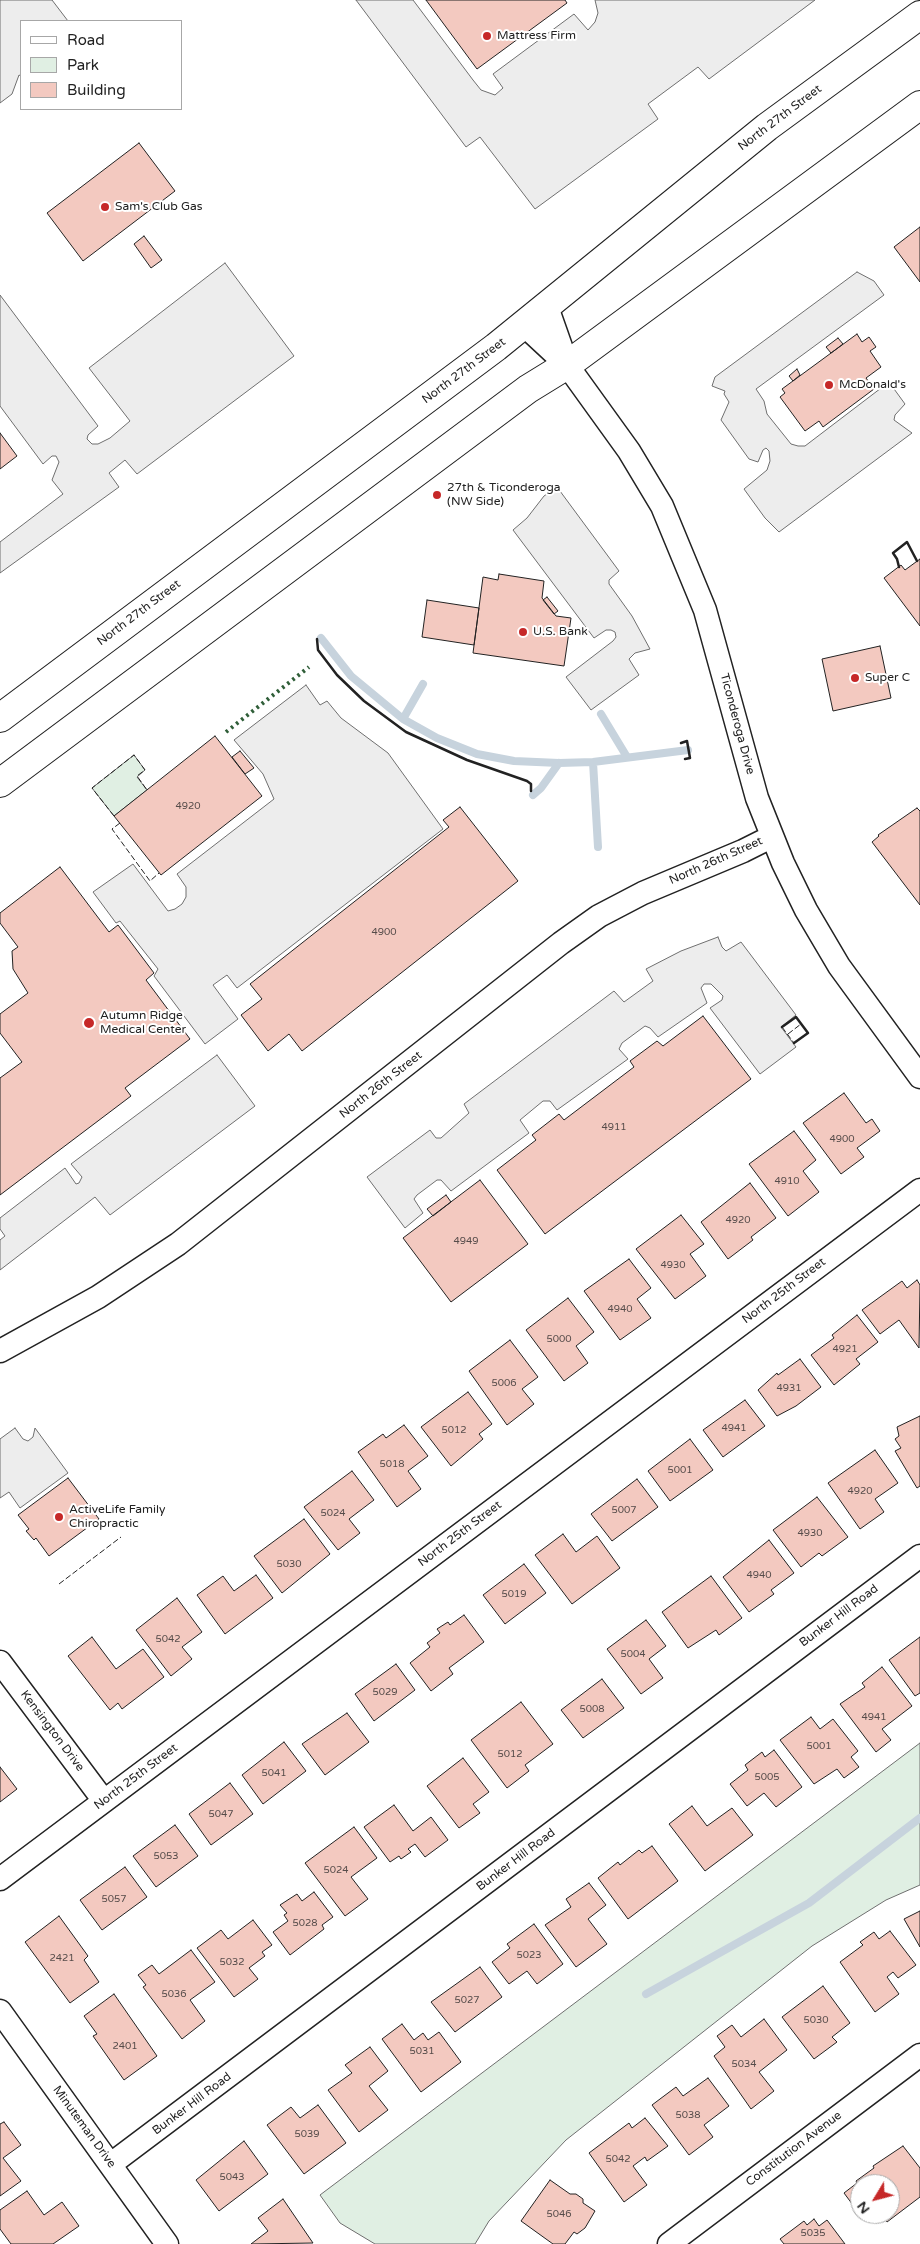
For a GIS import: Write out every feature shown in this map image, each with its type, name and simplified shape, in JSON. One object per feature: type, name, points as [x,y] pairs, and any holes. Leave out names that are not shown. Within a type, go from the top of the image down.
[{"type":"main road","name":"North 27th Street","points":[[0,718],[524,325],[760,132],[920,15]]},
{"type":"main road","points":[[0,783],[528,389],[567,364],[920,105]]},
{"type":"street","name":"Ticonderoga Drive","points":[[547,307],[567,364]]},
{"type":"street","name":"Ticonderoga Drive","points":[[524,325],[567,364],[629,451],[651,486],[676,535],[705,610],[757,798],[771,837],[798,895],[831,954],[920,1077]]},
{"type":"street","name":"North 26th Street","points":[[0,1351],[98,1297],[178,1244],[538,961],[599,916],[643,893],[743,851],[771,837]]},
{"type":"street","name":"North 25th Street","points":[[0,1879],[920,1190]]},
{"type":"street","name":"Bunker Hill Road","points":[[111,2164],[920,1556]]},
{"type":"street","name":"Kensington Drive","points":[[0,1662],[104,1800]]},
{"type":"street","name":"Minuteman Drive","points":[[0,2011],[167,2244]]},
{"type":"street","name":"Constitution Avenue","points":[[669,2244],[920,2054]]},
{"type":"green space","points":[[134,755],[145,770],[137,777],[147,790],[114,816],[92,788]]},
{"type":"green space","points":[[920,1743],[920,1885],[886,1900],[812,1946],[566,2140],[489,2221],[475,2244],[375,2244],[340,2223],[320,2195]]},
{"type":"shaded area","points":[[0,0],[52,0],[67,20],[20,20],[20,76],[12,94],[0,103]]},
{"type":"shaded area","points":[[356,0],[413,0],[481,90],[495,95],[503,88],[493,74],[574,14],[588,30],[595,22],[598,13],[595,0],[815,0],[709,79],[698,67],[648,104],[658,119],[535,209],[480,137],[466,147]]},
{"type":"shaded area","points":[[225,263],[294,356],[137,474],[125,460],[109,473],[119,487],[0,573],[0,542],[63,494],[52,480],[59,462],[56,456],[52,456],[43,464],[0,406],[0,295],[98,426],[88,435],[87,439],[92,444],[98,444],[110,438],[130,421],[89,368]]},
{"type":"shaded area","points":[[857,272],[874,281],[884,295],[756,389],[764,401],[767,414],[791,444],[798,446],[805,446],[889,382],[905,404],[895,415],[894,420],[912,433],[779,532],[765,518],[744,489],[767,470],[770,461],[769,451],[766,448],[763,450],[758,462],[749,459],[721,420],[729,402],[724,394],[725,391],[712,386],[715,377]]},
{"type":"shaded area","points":[[557,487],[619,571],[609,580],[609,584],[632,616],[650,649],[635,653],[629,659],[639,675],[591,710],[566,677],[613,641],[616,637],[615,632],[606,630],[594,638],[513,530],[527,518],[544,496]]},
{"type":"shaded area","points":[[306,685],[320,705],[327,701],[341,718],[388,753],[443,829],[237,988],[227,975],[213,985],[238,1019],[205,1044],[154,976],[158,969],[120,921],[116,923],[93,892],[133,864],[168,911],[182,904],[186,897],[186,887],[177,874],[274,799],[263,774],[234,740]]},
{"type":"shaded area","points":[[718,937],[726,951],[741,942],[796,1015],[781,1027],[796,1047],[760,1074],[710,1008],[722,1000],[723,996],[711,984],[704,984],[701,988],[707,1003],[658,1037],[650,1028],[645,1026],[622,1043],[619,1049],[628,1059],[557,1110],[550,1101],[543,1101],[520,1120],[529,1133],[451,1191],[441,1180],[437,1180],[417,1195],[414,1199],[423,1213],[405,1228],[367,1177],[430,1130],[436,1138],[441,1138],[469,1113],[464,1104],[614,991],[624,1002],[653,981],[646,969],[681,951]]},
{"type":"shaded area","points":[[217,1055],[255,1106],[110,1215],[95,1197],[0,1270],[0,1240],[5,1236],[0,1229],[0,1218],[65,1168],[76,1184],[79,1183],[82,1177],[71,1164]]},
{"type":"shaded area","points":[[15,1428],[23,1439],[28,1441],[33,1437],[35,1428],[68,1473],[20,1508],[9,1492],[0,1498],[0,1439]]},
{"type":"building","name":"Mattress Firm","points":[[426,0],[565,0],[567,3],[477,69]]},
{"type":"building","name":"Sam's Club Gas","points":[[139,143],[175,191],[83,261],[47,213]]},
{"type":"building","points":[[920,227],[920,282],[894,247]]},
{"type":"building","points":[[144,236],[162,260],[151,268],[134,244]]},
{"type":"building","name":"McDonald's","points":[[857,334],[862,342],[869,337],[876,347],[870,351],[881,367],[866,378],[874,389],[823,427],[819,421],[805,431],[780,397],[785,393],[782,389]]},
{"type":"building","points":[[838,338],[843,344],[831,353],[826,347]]},
{"type":"building","points":[[797,369],[800,375],[793,381],[789,376]]},
{"type":"building","points":[[0,433],[17,456],[0,469]]},
{"type":"building","points":[[920,559],[920,626],[884,578],[901,565],[905,570]]},
{"type":"building","name":"U.S. Bank","points":[[499,574],[544,581],[542,598],[556,616],[571,618],[564,666],[473,653],[483,577],[498,580]]},
{"type":"building","points":[[547,597],[558,611],[554,614],[543,600]]},
{"type":"building","points":[[427,600],[479,608],[474,645],[422,637]]},
{"type":"building","points":[[880,646],[891,698],[833,711],[822,659]]},
{"type":"building","points":[[215,736],[262,796],[161,875],[114,816]]},
{"type":"building","points":[[240,751],[254,768],[245,774],[232,757]]},
{"type":"building","points":[[460,807],[518,881],[302,1051],[289,1034],[268,1051],[241,1015],[262,999],[250,984],[449,827],[443,820]]},
{"type":"building","points":[[917,808],[920,811],[920,905],[872,842],[878,835]]},
{"type":"building","name":"Autumn Ridge Medical Center","points":[[60,867],[109,932],[118,925],[154,973],[146,980],[190,1039],[125,1088],[131,1096],[0,1195],[0,1078],[22,1062],[0,1033],[0,1014],[28,993],[13,969],[12,951],[18,947],[0,923],[0,913]]},
{"type":"building","points":[[703,1016],[751,1079],[545,1234],[497,1170],[536,1140],[532,1135],[559,1114],[564,1120],[634,1067],[630,1061],[657,1041],[663,1046]]},
{"type":"building","points":[[844,1093],[866,1123],[872,1119],[880,1131],[857,1148],[864,1157],[841,1174],[803,1123]]},
{"type":"building","points":[[794,1131],[816,1160],[803,1171],[819,1192],[788,1216],[749,1164]]},
{"type":"building","points":[[480,1180],[528,1244],[451,1302],[403,1238]]},
{"type":"building","points":[[750,1183],[776,1218],[751,1237],[753,1240],[728,1259],[701,1222]]},
{"type":"building","points":[[446,1195],[451,1202],[433,1216],[427,1209]]},
{"type":"building","points":[[681,1215],[704,1244],[690,1254],[706,1276],[675,1299],[636,1249]]},
{"type":"building","points":[[629,1259],[651,1288],[637,1299],[651,1318],[620,1340],[584,1291]]},
{"type":"building","points":[[917,1280],[920,1285],[919,1348],[899,1320],[880,1334],[862,1310],[902,1281],[907,1288]]},
{"type":"building","points":[[568,1298],[594,1332],[576,1346],[588,1363],[564,1381],[526,1330]]},
{"type":"building","points":[[857,1315],[878,1342],[856,1359],[860,1364],[834,1385],[811,1355],[834,1338],[832,1335]]},
{"type":"building","points":[[510,1340],[538,1377],[522,1389],[534,1404],[507,1425],[469,1371]]},
{"type":"building","points":[[800,1359],[821,1387],[796,1406],[777,1416],[758,1390],[777,1373],[778,1375]]},
{"type":"building","points":[[468,1392],[492,1424],[479,1434],[483,1439],[451,1466],[421,1427]]},
{"type":"building","points":[[745,1400],[765,1426],[723,1457],[703,1430]]},
{"type":"building","points":[[920,1416],[920,1486],[917,1488],[895,1451],[901,1448],[895,1439],[899,1436],[897,1427]]},
{"type":"building","points":[[404,1425],[428,1456],[408,1471],[421,1489],[397,1507],[358,1452],[383,1434],[386,1438]]},
{"type":"building","points":[[690,1439],[713,1470],[670,1501],[648,1471]]},
{"type":"building","points":[[875,1450],[898,1483],[875,1499],[884,1512],[860,1529],[828,1483]]},
{"type":"building","points":[[352,1471],[374,1500],[349,1519],[360,1533],[338,1550],[304,1507]]},
{"type":"building","name":"ActiveLife Family Chiropractic","points":[[68,1478],[99,1519],[49,1556],[36,1538],[34,1540],[26,1531],[29,1529],[18,1515]]},
{"type":"building","points":[[637,1479],[658,1507],[612,1541],[591,1514]]},
{"type":"building","points":[[817,1497],[848,1537],[822,1556],[819,1553],[801,1567],[773,1530]]},
{"type":"building","points":[[304,1519],[330,1554],[282,1593],[254,1556]]},
{"type":"building","points":[[563,1534],[576,1552],[597,1536],[620,1568],[572,1604],[535,1555]]},
{"type":"building","points":[[769,1540],[794,1573],[771,1590],[774,1594],[749,1612],[723,1577]]},
{"type":"building","points":[[524,1564],[546,1593],[505,1624],[483,1595]]},
{"type":"building","points":[[256,1575],[273,1598],[225,1634],[197,1595],[223,1576],[234,1591]]},
{"type":"building","points":[[711,1576],[742,1618],[719,1635],[716,1630],[688,1648],[662,1612]]},
{"type":"building","points":[[177,1598],[202,1632],[182,1647],[192,1659],[171,1676],[136,1630]]},
{"type":"building","points":[[464,1615],[484,1642],[449,1668],[453,1674],[431,1691],[410,1663],[430,1647],[427,1643],[440,1633],[437,1629],[448,1622],[450,1625]]},
{"type":"building","points":[[646,1620],[666,1646],[649,1659],[663,1678],[641,1694],[607,1649]]},
{"type":"building","points":[[92,1637],[116,1669],[143,1649],[164,1677],[122,1709],[118,1703],[110,1710],[68,1656]]},
{"type":"building","points":[[920,1637],[920,1693],[915,1696],[889,1660]]},
{"type":"building","points":[[396,1664],[415,1690],[374,1721],[355,1694]]},
{"type":"building","points":[[882,1667],[912,1706],[882,1729],[891,1740],[876,1752],[840,1704],[865,1687],[862,1683]]},
{"type":"building","points":[[602,1679],[624,1708],[583,1738],[561,1710]]},
{"type":"building","points":[[521,1702],[553,1744],[525,1765],[529,1771],[507,1788],[471,1740]]},
{"type":"building","points":[[347,1713],[369,1742],[325,1775],[302,1744]]},
{"type":"building","points":[[811,1717],[820,1729],[833,1719],[858,1751],[851,1757],[859,1767],[844,1778],[837,1769],[814,1784],[780,1740]]},
{"type":"building","points":[[284,1742],[306,1771],[263,1804],[242,1775]]},
{"type":"building","points":[[774,1750],[802,1787],[776,1807],[764,1793],[747,1806],[730,1784],[748,1770],[745,1765],[762,1752],[765,1757]]},
{"type":"building","points":[[463,1758],[489,1792],[473,1804],[480,1813],[459,1828],[427,1786]]},
{"type":"building","points":[[0,1767],[17,1789],[0,1802]]},
{"type":"building","points":[[230,1783],[253,1814],[211,1845],[189,1814]]},
{"type":"building","points":[[394,1805],[413,1831],[431,1817],[448,1840],[425,1857],[415,1844],[408,1849],[411,1852],[401,1859],[399,1856],[390,1862],[364,1827]]},
{"type":"building","points":[[692,1806],[707,1826],[732,1808],[753,1835],[705,1871],[669,1824]]},
{"type":"building","points":[[175,1825],[198,1856],[156,1887],[133,1856]]},
{"type":"building","points":[[354,1827],[377,1858],[351,1877],[368,1899],[345,1916],[305,1863]]},
{"type":"building","points":[[652,1846],[678,1881],[628,1919],[598,1878],[618,1862],[620,1865],[639,1850],[642,1853]]},
{"type":"building","points":[[125,1867],[147,1897],[102,1930],[80,1900]]},
{"type":"building","points":[[589,1883],[606,1905],[588,1919],[607,1944],[576,1967],[545,1925],[571,1907],[566,1899]]},
{"type":"building","points":[[314,1892],[333,1917],[322,1925],[324,1929],[290,1955],[273,1932],[288,1921],[284,1915],[287,1913],[280,1905],[297,1894],[302,1901]]},
{"type":"building","points":[[920,1911],[920,1947],[904,1919]]},
{"type":"building","points":[[59,1916],[88,1956],[84,1960],[99,1982],[70,2003],[25,1942]]},
{"type":"building","points":[[253,1920],[272,1945],[262,1952],[265,1956],[249,1968],[258,1979],[234,1997],[197,1948],[221,1930],[228,1939]]},
{"type":"building","points":[[534,1924],[563,1964],[537,1984],[527,1971],[509,1984],[492,1962],[510,1948],[507,1944]]},
{"type":"building","points":[[890,1931],[916,1965],[898,1978],[893,1972],[887,1977],[899,1994],[875,2012],[840,1962],[863,1945],[860,1942],[874,1932],[879,1939]]},
{"type":"building","points":[[191,1950],[215,1982],[190,2000],[205,2021],[182,2039],[143,1987],[146,1985],[138,1975],[152,1965],[159,1974]]},
{"type":"building","points":[[480,1967],[502,1997],[455,2032],[431,2002]]},
{"type":"building","points":[[823,1986],[850,2023],[832,2037],[837,2042],[814,2059],[782,2017]]},
{"type":"building","points":[[114,1994],[157,2056],[124,2080],[93,2036],[97,2034],[84,2016]]},
{"type":"building","points":[[764,2019],[787,2050],[759,2072],[774,2091],[751,2109],[714,2056],[725,2047],[717,2036],[732,2025],[741,2037]]},
{"type":"building","points":[[402,2024],[414,2040],[423,2033],[428,2040],[439,2032],[461,2062],[421,2092],[382,2039]]},
{"type":"building","points":[[370,2047],[388,2071],[369,2086],[388,2110],[359,2132],[328,2090],[352,2073],[345,2065]]},
{"type":"building","points":[[708,2078],[729,2106],[704,2125],[713,2137],[689,2155],[652,2105],[676,2087],[683,2096]]},
{"type":"building","points":[[318,2105],[346,2143],[304,2174],[267,2125],[291,2107],[300,2118]]},
{"type":"building","points":[[645,2118],[668,2146],[647,2161],[645,2157],[633,2166],[647,2185],[624,2202],[589,2153],[629,2123],[632,2128]]},
{"type":"building","points":[[4,2122],[21,2145],[3,2158],[21,2181],[0,2196],[0,2124]]},
{"type":"building","points":[[244,2141],[268,2174],[219,2211],[196,2180]]},
{"type":"building","points":[[903,2146],[920,2168],[920,2197],[900,2212],[900,2174],[866,2174],[874,2168],[873,2166]]},
{"type":"building","points":[[550,2180],[570,2194],[576,2194],[583,2199],[583,2203],[595,2211],[585,2228],[577,2234],[574,2232],[565,2244],[553,2244],[521,2221]]},
{"type":"building","points":[[850,2188],[850,2201],[844,2193]]},
{"type":"building","points":[[27,2191],[44,2215],[62,2202],[79,2226],[53,2244],[11,2244],[0,2229],[0,2210]]},
{"type":"building","points":[[283,2199],[313,2243],[251,2244],[268,2231],[258,2218]]},
{"type":"building","points":[[814,2219],[819,2226],[827,2220],[845,2244],[784,2244],[780,2239],[804,2221],[807,2225]]},
{"type":"waterway","points":[[321,638],[351,676],[403,719],[437,738],[477,754],[514,761],[559,763],[593,762],[688,750]]},
{"type":"waterway","points":[[403,719],[423,684]]},
{"type":"waterway","points":[[601,714],[627,757]]},
{"type":"waterway","points":[[593,762],[598,847]]},
{"type":"waterway","points":[[533,795],[541,788],[559,763]]},
{"type":"waterway","points":[[646,1994],[809,1903],[920,1818]]},
{"type":"hedge","points":[[226,732],[309,667]]},
{"type":"fence","points":[[114,816],[92,788],[134,755],[145,770],[137,776],[147,790]]},
{"type":"fence","points":[[120,823],[112,829],[150,881],[159,873]]},
{"type":"fence","points":[[788,1034],[801,1024]]},
{"type":"fence","points":[[782,1027],[794,1043]]},
{"type":"fence","points":[[59,1584],[121,1537]]},
{"type":"wall","points":[[899,567],[893,553],[907,542],[917,561]]},
{"type":"wall","points":[[317,639],[318,650],[337,675],[364,701],[406,732],[467,760],[527,781],[531,784],[531,791]]},
{"type":"wall","points":[[681,743],[687,741],[690,758],[685,759]]},
{"type":"wall","points":[[782,1027],[796,1017],[808,1033],[794,1043]]},
{"type":"place","name":"Mattress Firm","points":[[487,36]]},
{"type":"place","name":"Sam's Club Gas","points":[[105,207]]},
{"type":"place","name":"McDonald's","points":[[829,385]]},
{"type":"place","name":"27th & Ticonderoga (NW Side)","points":[[437,495]]},
{"type":"place","name":"U.S. Bank","points":[[523,632]]},
{"type":"place","name":"Super C","points":[[855,678]]},
{"type":"place","name":"Autumn Ridge Medical Center","points":[[89,1023]]},
{"type":"place","name":"ActiveLife Family Chiropractic","points":[[59,1517]]}]
